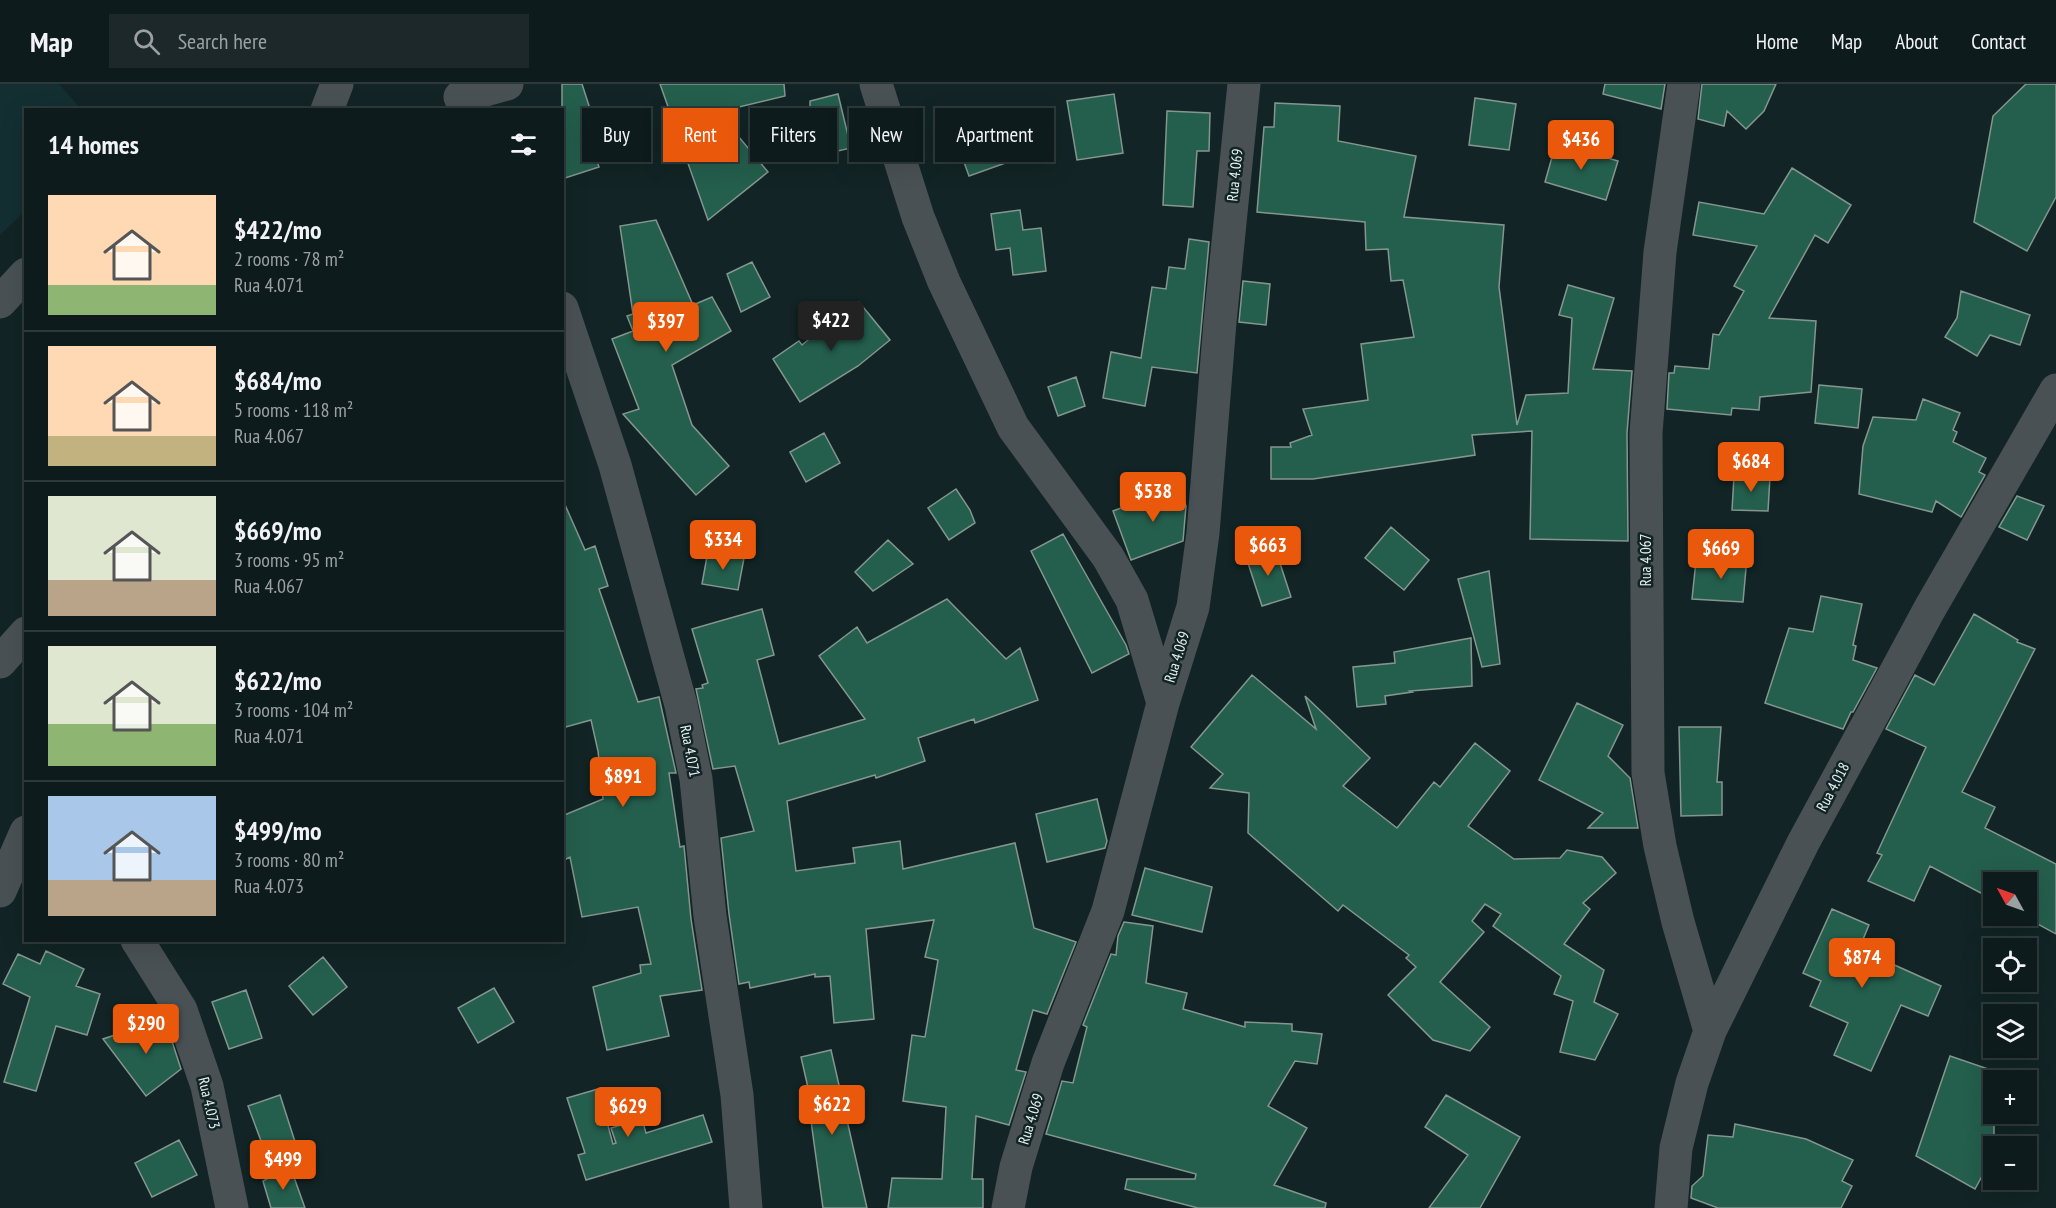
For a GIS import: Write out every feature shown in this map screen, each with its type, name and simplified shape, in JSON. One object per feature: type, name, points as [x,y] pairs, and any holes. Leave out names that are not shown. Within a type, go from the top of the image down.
[{"type":"street","points":[[456,97],[507,84]]},
{"type":"street","points":[[876,84],[918,217],[949,292],[1012,427],[1108,557],[1132,600],[1163,703]]},
{"type":"street","name":"Rua 4.069","points":[[1008,1208],[1017,1167],[1047,1063],[1108,911],[1163,703],[1193,607],[1203,533],[1220,322],[1244,84]]},
{"type":"street","name":"Rua 4.067","points":[[1684,84],[1660,252],[1646,433],[1648,773],[1660,846],[1678,922],[1710,1031]]},
{"type":"street","points":[[0,302],[24,276]]},
{"type":"street","name":"Rua 4.071","points":[[564,314],[615,465],[681,705],[696,779],[711,916],[737,1095],[746,1208]]},
{"type":"street","name":"Rua 4.018","points":[[1671,1208],[1676,1148],[1692,1083],[1710,1031],[1803,843],[1860,737],[1929,610],[2056,390]]},
{"type":"street","points":[[0,662],[24,635]]},
{"type":"street","points":[[0,891],[24,838]]},
{"type":"street","name":"Rua 4.073","points":[[138,942],[181,1010],[207,1086],[232,1208]]},
{"type":"shaded area","points":[[0,84],[59,84],[80,108],[24,108],[24,212],[0,235]]},
{"type":"building","points":[[562,84],[582,84],[590,108],[582,108],[582,162],[597,162],[599,167],[564,178],[564,108],[562,108]]},
{"type":"building","points":[[660,84],[784,84],[785,96],[735,108],[668,108]]},
{"type":"building","points":[[1605,84],[1665,84],[1661,109],[1603,94]]},
{"type":"building","points":[[1702,84],[1776,84],[1764,111],[1746,129],[1727,111],[1724,126],[1698,119]]},
{"type":"building","points":[[2026,84],[2056,84],[2056,197],[2027,251],[1974,222],[1993,116]]},
{"type":"building","points":[[838,94],[849,148],[837,151],[837,108],[810,108],[810,101]]},
{"type":"building","points":[[1114,94],[1123,153],[1077,160],[1067,101]]},
{"type":"building","points":[[1475,98],[1516,104],[1509,150],[1469,145]]},
{"type":"building","points":[[1275,103],[1340,106],[1338,141],[1416,156],[1404,217],[1504,225],[1499,287],[1517,425],[1526,395],[1568,393],[1572,318],[1559,315],[1568,285],[1614,298],[1593,369],[1632,371],[1627,433],[1628,541],[1530,539],[1532,431],[1472,435],[1475,455],[1313,479],[1271,479],[1271,447],[1291,447],[1290,443],[1312,435],[1303,409],[1368,400],[1361,344],[1414,337],[1403,280],[1391,281],[1388,249],[1366,250],[1365,222],[1257,212],[1264,127],[1274,127]]},
{"type":"building","points":[[1167,111],[1210,113],[1209,151],[1197,151],[1193,207],[1163,205]]},
{"type":"building","points":[[738,136],[750,150],[750,162],[760,162],[768,172],[708,220],[688,162],[738,162]]},
{"type":"building","points":[[1556,143],[1618,161],[1606,200],[1545,182]]},
{"type":"building","points":[[964,162],[1008,162],[969,176]]},
{"type":"building","points":[[1792,168],[1851,205],[1828,243],[1815,235],[1769,318],[1816,321],[1811,392],[1760,397],[1759,410],[1732,408],[1731,415],[1667,409],[1669,373],[1674,373],[1675,366],[1709,369],[1713,334],[1719,335],[1744,291],[1734,286],[1757,246],[1693,235],[1699,202],[1764,214]]},
{"type":"building","points":[[1020,210],[1023,230],[1041,228],[1046,271],[1013,275],[1010,248],[996,250],[991,214]]},
{"type":"building","points":[[656,220],[693,305],[712,297],[731,331],[672,365],[692,425],[729,466],[696,495],[623,414],[639,409],[612,339],[633,331],[627,316],[633,314],[620,226]]},
{"type":"building","points":[[1189,239],[1209,242],[1197,373],[1152,367],[1145,406],[1103,398],[1111,352],[1141,358],[1152,287],[1166,289],[1169,267],[1185,269]]},
{"type":"building","points":[[752,262],[770,297],[741,312],[727,274]]},
{"type":"building","points":[[1243,281],[1270,284],[1266,325],[1239,322]]},
{"type":"building","points":[[1961,291],[2030,315],[2020,345],[1990,335],[1977,356],[1945,337],[1957,318]]},
{"type":"building","points":[[859,302],[890,340],[858,366],[800,402],[773,359],[799,341],[802,345],[833,319]]},
{"type":"building","points":[[1076,377],[1085,406],[1058,416],[1048,387]]},
{"type":"building","points":[[1819,385],[1862,389],[1858,428],[1815,423]]},
{"type":"building","points":[[1923,399],[1960,413],[1953,430],[1957,432],[1953,442],[1986,458],[1979,472],[1985,475],[1961,517],[1936,501],[1932,512],[1859,494],[1863,446],[1873,417],[1916,420]]},
{"type":"building","points":[[824,433],[840,463],[806,482],[790,452]]},
{"type":"building","points":[[1734,476],[1770,477],[1768,511],[1732,510]]},
{"type":"building","points":[[1179,486],[1186,506],[1183,541],[1131,560],[1113,511]]},
{"type":"building","points":[[956,489],[970,510],[975,523],[949,540],[928,508]]},
{"type":"building","points":[[2017,496],[2044,506],[2027,540],[1999,527]]},
{"type":"building","points":[[564,503],[585,550],[595,546],[608,586],[599,589],[638,702],[659,697],[676,773],[669,773],[680,847],[684,846],[691,919],[702,990],[660,996],[669,1036],[607,1050],[593,987],[641,973],[640,965],[651,964],[638,907],[582,917],[570,857],[564,860],[564,815],[603,799],[598,751],[591,720],[564,727]]},
{"type":"building","points":[[1391,527],[1429,560],[1404,590],[1365,558]]},
{"type":"building","points":[[1063,534],[1129,654],[1092,673],[1031,551]]},
{"type":"building","points":[[888,540],[913,564],[873,591],[855,572]]},
{"type":"building","points":[[1275,548],[1291,597],[1262,606],[1246,557]]},
{"type":"building","points":[[708,551],[744,558],[738,590],[702,584]]},
{"type":"building","points":[[1716,556],[1747,557],[1743,602],[1692,599],[1696,561],[1716,563]]},
{"type":"building","points":[[1489,571],[1500,664],[1482,667],[1458,579]]},
{"type":"building","points":[[1821,596],[1862,604],[1853,645],[1856,646],[1853,660],[1877,668],[1843,729],[1765,703],[1789,628],[1813,632]]},
{"type":"building","points":[[947,599],[1006,659],[1020,648],[1038,700],[975,723],[974,719],[918,738],[925,761],[876,778],[875,775],[787,801],[796,871],[855,863],[853,848],[900,841],[903,869],[1015,843],[1034,928],[1076,942],[1047,1014],[1033,1010],[1016,1070],[1026,1072],[1009,1125],[976,1116],[972,1179],[983,1179],[983,1208],[888,1208],[892,1178],[942,1179],[946,1107],[903,1101],[912,1035],[925,1037],[938,960],[925,957],[934,920],[866,929],[874,1019],[834,1023],[830,976],[815,977],[815,974],[750,988],[749,982],[739,984],[721,838],[754,831],[735,766],[713,769],[696,689],[703,688],[702,685],[708,683],[692,629],[762,609],[774,655],[757,660],[779,744],[865,719],[819,656],[857,627],[867,643]]},
{"type":"building","points":[[1974,614],[2018,640],[2017,642],[2035,649],[1962,792],[1995,807],[1985,828],[2056,864],[2056,934],[2037,924],[2037,872],[1983,872],[1983,894],[1930,866],[1914,901],[1868,881],[1882,855],[1877,853],[1926,747],[1886,729],[1915,675],[1934,685]]},
{"type":"building","points":[[1471,638],[1472,686],[1410,691],[1412,692],[1385,696],[1386,704],[1357,707],[1353,667],[1395,663],[1394,652]]},
{"type":"building","points":[[1252,675],[1316,729],[1305,696],[1370,758],[1343,786],[1397,828],[1434,782],[1440,787],[1475,743],[1510,771],[1468,826],[1514,859],[1560,858],[1567,850],[1602,857],[1616,873],[1583,903],[1590,909],[1564,944],[1604,970],[1594,1002],[1618,1014],[1595,1060],[1560,1052],[1573,1001],[1554,994],[1561,976],[1493,926],[1501,914],[1485,904],[1472,921],[1484,932],[1440,982],[1490,1027],[1470,1051],[1433,1040],[1388,995],[1416,967],[1406,958],[1409,955],[1343,905],[1338,911],[1248,833],[1249,793],[1210,788],[1223,774],[1191,747]]},
{"type":"building","points":[[1577,703],[1623,725],[1608,756],[1630,778],[1638,828],[1588,828],[1603,813],[1539,780]]},
{"type":"building","points":[[1679,727],[1721,727],[1717,782],[1722,782],[1722,815],[1681,816]]},
{"type":"building","points":[[1097,799],[1107,841],[1105,848],[1047,862],[1036,814]]},
{"type":"building","points":[[1145,868],[1212,887],[1202,932],[1132,915]]},
{"type":"building","points":[[1832,909],[1869,925],[1859,949],[1941,986],[1928,1016],[1901,1005],[1871,1071],[1834,1055],[1848,1023],[1810,1006],[1821,981],[1803,973]]},
{"type":"building","points":[[1124,922],[1153,926],[1146,983],[1187,993],[1183,1009],[1245,1027],[1245,1022],[1292,1024],[1292,1031],[1322,1034],[1317,1064],[1295,1061],[1268,1106],[1307,1128],[1274,1185],[1326,1203],[1325,1208],[1198,1208],[1125,1189],[1127,1179],[1195,1179],[1196,1174],[1046,1134],[1062,1081],[1073,1083],[1087,1027],[1083,1025],[1111,954],[1116,955],[1118,936]]},
{"type":"building","points":[[46,951],[84,969],[76,986],[100,994],[87,1035],[56,1026],[36,1091],[4,1082],[30,997],[3,984],[18,954],[40,964]]},
{"type":"building","points":[[323,957],[347,987],[313,1015],[289,986]]},
{"type":"building","points":[[494,988],[514,1022],[478,1043],[458,1008]]},
{"type":"building","points":[[246,990],[262,1038],[229,1049],[212,1002]]},
{"type":"building","points":[[160,1018],[168,1029],[181,1069],[146,1096],[103,1039],[136,1028],[144,1030]]},
{"type":"building","points":[[831,1050],[867,1208],[823,1208],[807,1092],[809,1092],[801,1057]]},
{"type":"building","points":[[1950,1056],[1991,1070],[1983,1070],[1983,1124],[1994,1124],[1994,1136],[1983,1136],[1983,1174],[1975,1189],[1916,1156]]},
{"type":"building","points":[[598,1089],[613,1144],[616,1143],[611,1128],[642,1119],[646,1133],[703,1115],[712,1142],[586,1180],[578,1155],[585,1153],[567,1098]]},
{"type":"building","points":[[280,1095],[297,1148],[267,1157],[248,1106]]},
{"type":"building","points":[[1446,1095],[1520,1137],[1480,1208],[1429,1208],[1468,1155],[1425,1127]]},
{"type":"building","points":[[1735,1124],[1806,1139],[1853,1160],[1842,1181],[1852,1186],[1841,1208],[1718,1208],[1691,1198],[1692,1186],[1703,1176],[1708,1135],[1733,1137]]},
{"type":"building","points":[[179,1140],[197,1175],[152,1197],[135,1163]]},
{"type":"building","points":[[290,1166],[305,1208],[271,1208],[263,1181]]}]
